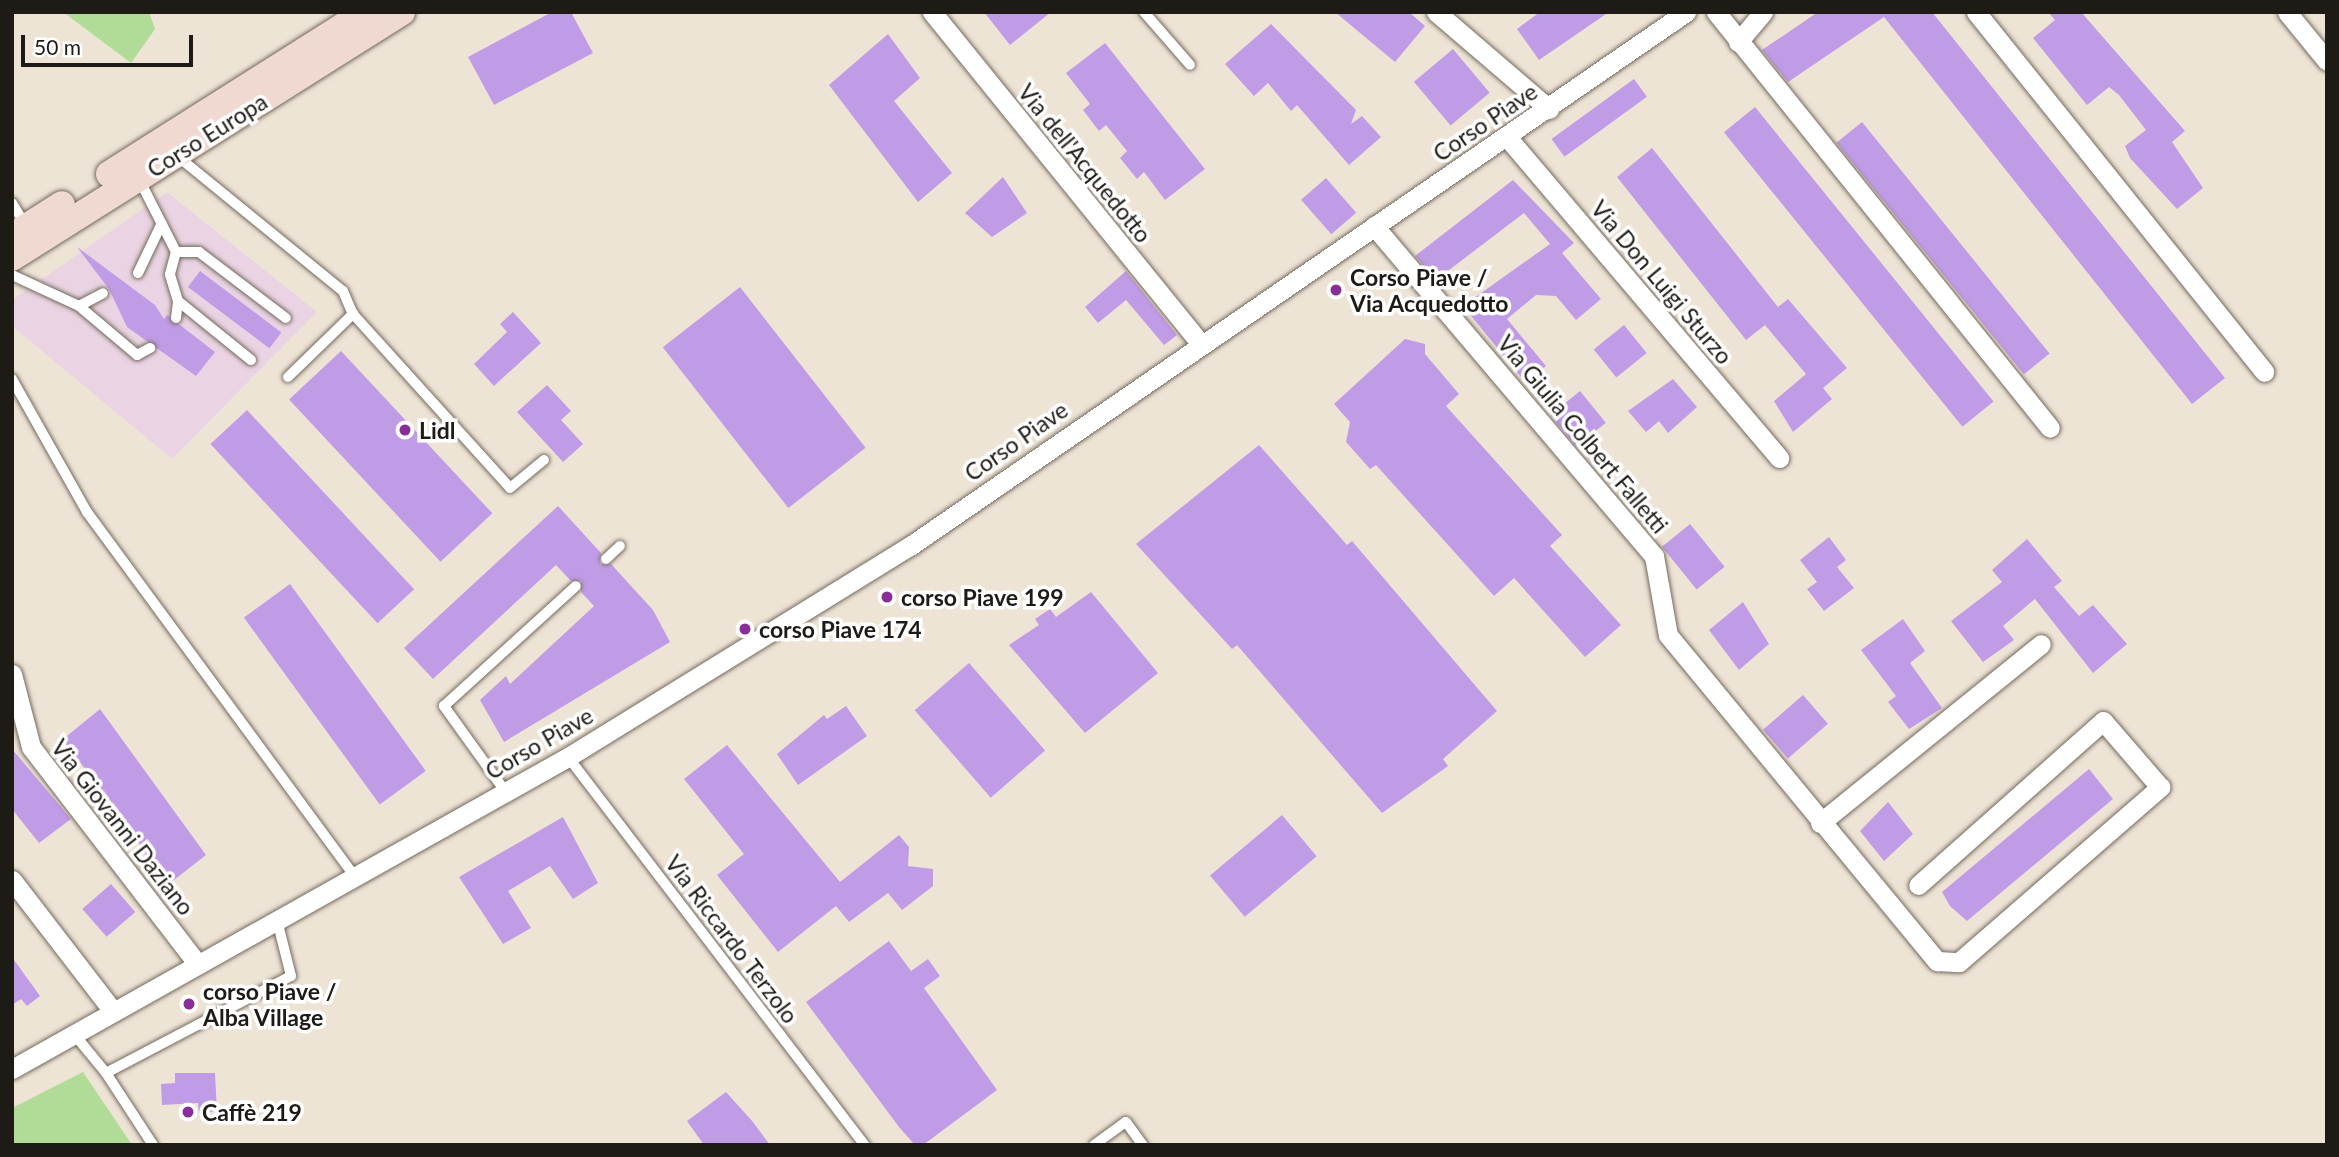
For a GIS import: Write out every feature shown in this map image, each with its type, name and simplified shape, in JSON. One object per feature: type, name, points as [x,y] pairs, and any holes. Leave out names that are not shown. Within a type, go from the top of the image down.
[{"type":"main road","name":"Corso Europa","points":[[20,231],[365,12]]},
{"type":"main road","name":"Corso Europa","points":[[12,258],[402,12]]},
{"type":"street","name":"Via dell'Acquedotto","points":[[932,12],[1200,343]]},
{"type":"street","points":[[1436,12],[1549,109]]},
{"type":"street","name":"Corso Piave","points":[[12,1069],[276,916],[568,757],[910,546],[1200,343],[1549,109],[1686,12]]},
{"type":"street","points":[[1716,12],[2050,428]]},
{"type":"street","points":[[1738,42],[1763,12]]},
{"type":"street","points":[[1976,12],[2264,372]]},
{"type":"street","points":[[2287,12],[2327,61]]},
{"type":"street","name":"Via Don Luigi Sturzo","points":[[1507,137],[1779,458]]},
{"type":"street","name":"Via Giulia Colbert Falletti","points":[[1374,226],[1654,556],[1668,635],[1820,823],[1937,961],[1959,962],[2160,787],[2103,721],[1917,885]]},
{"type":"street","points":[[1820,823],[2041,644]]},
{"type":"street","name":"Via Giovanni Daziano","points":[[12,674],[31,747],[197,963]]},
{"type":"street","points":[[12,880],[113,1011]]},
{"type":"lane","points":[[1144,12],[1190,65]]},
{"type":"lane","points":[[176,155],[323,272],[343,291],[353,314],[510,488],[544,460]]},
{"type":"lane","points":[[138,177],[176,252],[170,274],[178,301],[176,318]]},
{"type":"lane","name":"Corso Europa","points":[[12,203],[20,231]]},
{"type":"lane","points":[[138,273],[162,223]]},
{"type":"lane","points":[[176,252],[199,252],[286,318]]},
{"type":"lane","points":[[12,275],[79,306],[138,355],[150,348]]},
{"type":"lane","points":[[79,306],[103,293]]},
{"type":"lane","points":[[178,301],[251,359]]},
{"type":"lane","points":[[288,377],[353,314]]},
{"type":"lane","points":[[12,379],[87,512],[353,874]]},
{"type":"lane","points":[[606,559],[620,546]]},
{"type":"lane","points":[[505,791],[444,706],[576,586]]},
{"type":"lane","name":"Via Riccardo Terzolo","points":[[568,757],[865,1145]]},
{"type":"lane","points":[[106,1073],[290,976],[276,916]]},
{"type":"lane","points":[[74,1033],[106,1073],[153,1145]]},
{"type":"lane","points":[[1094,1145],[1126,1122],[1143,1145]]},
{"type":"shaded area","points":[[167,192],[317,312],[172,459],[12,326],[12,300]]},
{"type":"green space","points":[[63,12],[149,12],[155,29],[131,63]]},
{"type":"green space","points":[[83,1072],[132,1145],[12,1145],[12,1108]]},
{"type":"building","points":[[552,12],[571,12],[593,53],[494,105],[468,57]]},
{"type":"building","points":[[984,12],[1051,12],[1010,45]]},
{"type":"building","points":[[1335,12],[1409,12],[1425,26],[1395,62]]},
{"type":"building","points":[[1540,12],[1609,12],[1539,60],[1517,29]]},
{"type":"building","points":[[1818,12],[1932,12],[2225,378],[2192,404],[1884,17],[1788,82],[1762,50]]},
{"type":"building","points":[[2048,12],[2081,12],[2185,131],[2172,142],[2203,188],[2177,209],[2130,158],[2125,146],[2146,130],[2119,95],[2109,87],[2087,105],[2033,38],[2055,20]]},
{"type":"building","points":[[1271,24],[1356,110],[1351,124],[1362,116],[1381,137],[1349,165],[1297,105],[1291,111],[1268,83],[1254,96],[1225,64]]},
{"type":"building","points":[[888,34],[920,78],[894,101],[952,173],[918,202],[829,85]]},
{"type":"building","points":[[1105,43],[1205,169],[1165,200],[1144,172],[1137,179],[1120,158],[1127,151],[1106,125],[1099,131],[1083,110],[1090,104],[1066,73]]},
{"type":"building","points":[[1453,49],[1490,93],[1451,125],[1414,82]]},
{"type":"building","points":[[1634,79],[1647,97],[1564,157],[1551,139]]},
{"type":"building","points":[[1755,107],[1994,402],[1962,427],[1724,132]]},
{"type":"building","points":[[1862,122],[2050,354],[2024,374],[1836,143]]},
{"type":"building","points":[[1652,148],[1778,307],[1788,299],[1847,368],[1823,388],[1832,399],[1793,432],[1774,401],[1806,374],[1765,325],[1746,340],[1617,177]]},
{"type":"building","points":[[1003,177],[1027,213],[992,237],[965,213]]},
{"type":"building","points":[[1326,178],[1356,213],[1331,234],[1301,200]]},
{"type":"building","points":[[1513,180],[1574,243],[1562,253],[1601,299],[1576,320],[1556,296],[1536,295],[1507,319],[1546,366],[1526,383],[1463,306],[1550,244],[1524,213],[1436,280],[1415,256]]},
{"type":"building","points":[[77,247],[155,305],[164,319],[167,315],[215,352],[196,376],[127,327],[109,289]]},
{"type":"building","points":[[200,271],[281,332],[269,348],[188,287]]},
{"type":"building","points":[[1126,271],[1177,335],[1164,345],[1126,300],[1098,323],[1085,307]]},
{"type":"building","points":[[740,287],[866,448],[788,508],[663,347]]},
{"type":"building","points":[[513,312],[541,343],[494,386],[474,364],[507,332],[500,324]]},
{"type":"building","points":[[1624,325],[1647,353],[1616,378],[1594,350]]},
{"type":"building","points":[[1405,339],[1425,344],[1425,354],[1459,394],[1446,406],[1562,535],[1550,546],[1621,625],[1585,657],[1514,578],[1494,596],[1376,465],[1370,469],[1346,442],[1350,422],[1334,404]]},
{"type":"building","points":[[341,351],[492,513],[440,562],[289,399]]},
{"type":"building","points":[[1673,379],[1697,407],[1668,433],[1659,421],[1646,432],[1628,411]]},
{"type":"building","points":[[547,385],[571,411],[561,420],[583,444],[563,462],[517,412]]},
{"type":"building","points":[[1580,391],[1606,423],[1576,447],[1550,415]]},
{"type":"building","points":[[247,410],[414,589],[378,623],[210,444]]},
{"type":"building","points":[[1259,445],[1347,545],[1352,541],[1497,711],[1443,759],[1448,766],[1382,813],[1237,645],[1232,649],[1136,544]]},
{"type":"building","points":[[558,506],[601,553],[600,564],[611,564],[653,610],[670,642],[504,742],[480,700],[506,676],[510,684],[594,606],[581,592],[581,581],[571,581],[556,565],[433,679],[404,648]]},
{"type":"building","points":[[1690,524],[1725,567],[1697,589],[1662,547]]},
{"type":"building","points":[[1829,537],[1846,560],[1837,567],[1854,588],[1824,611],[1807,589],[1817,582],[1800,560]]},
{"type":"building","points":[[2027,539],[2062,581],[2054,587],[2079,616],[2093,605],[2127,644],[2093,673],[2035,599],[2003,626],[2014,640],[1983,662],[1951,621],[2002,582],[1992,570]]},
{"type":"building","points":[[290,584],[426,771],[380,804],[244,618]]},
{"type":"building","points":[[1091,592],[1158,673],[1085,733],[1009,645],[1039,625],[1035,619],[1050,609],[1056,617]]},
{"type":"building","points":[[1743,602],[1769,644],[1739,670],[1709,630]]},
{"type":"building","points":[[1903,619],[1925,651],[1910,663],[1942,708],[1909,729],[1888,702],[1896,696],[1861,650]]},
{"type":"building","points":[[969,663],[1045,751],[991,798],[915,710]]},
{"type":"building","points":[[1803,695],[1828,724],[1788,758],[1763,730]]},
{"type":"building","points":[[846,706],[867,736],[798,785],[777,754],[824,715],[827,719]]},
{"type":"building","points":[[100,709],[206,855],[165,887],[122,815],[62,740]]},
{"type":"building","points":[[727,745],[840,882],[899,835],[909,847],[908,866],[933,869],[933,886],[902,910],[888,893],[849,922],[836,906],[778,952],[717,875],[744,854],[684,779]]},
{"type":"building","points":[[12,749],[71,819],[39,843],[12,809]]},
{"type":"building","points":[[2089,769],[2113,799],[1967,921],[1950,906],[1942,892]]},
{"type":"building","points":[[1888,802],[1913,834],[1884,861],[1860,831]]},
{"type":"building","points":[[1282,815],[1317,856],[1245,917],[1210,875]]},
{"type":"building","points":[[563,817],[598,883],[573,899],[550,866],[508,891],[531,928],[503,944],[459,877]]},
{"type":"building","points":[[111,884],[135,912],[107,937],[82,909]]},
{"type":"building","points":[[889,941],[911,971],[928,959],[940,976],[924,988],[997,1090],[923,1145],[915,1145],[899,1127],[806,1002]]},
{"type":"building","points":[[12,957],[40,996],[27,1006],[21,999],[12,1005]]},
{"type":"building","points":[[175,1073],[215,1073],[217,1111],[199,1113],[198,1103],[162,1105],[161,1084],[175,1083]]},
{"type":"building","points":[[726,1092],[770,1145],[704,1145],[687,1121]]},
{"type":"place","name":"Corso Piave / Via Acquedotto","points":[[1336,290]]},
{"type":"place","name":"Lidl","points":[[405,430]]},
{"type":"place","name":"corso Piave 199","points":[[887,597]]},
{"type":"place","name":"corso Piave 174","points":[[745,629]]},
{"type":"place","name":"corso Piave / Alba Village","points":[[189,1004]]},
{"type":"place","name":"Caffè 219","points":[[188,1112]]}]
